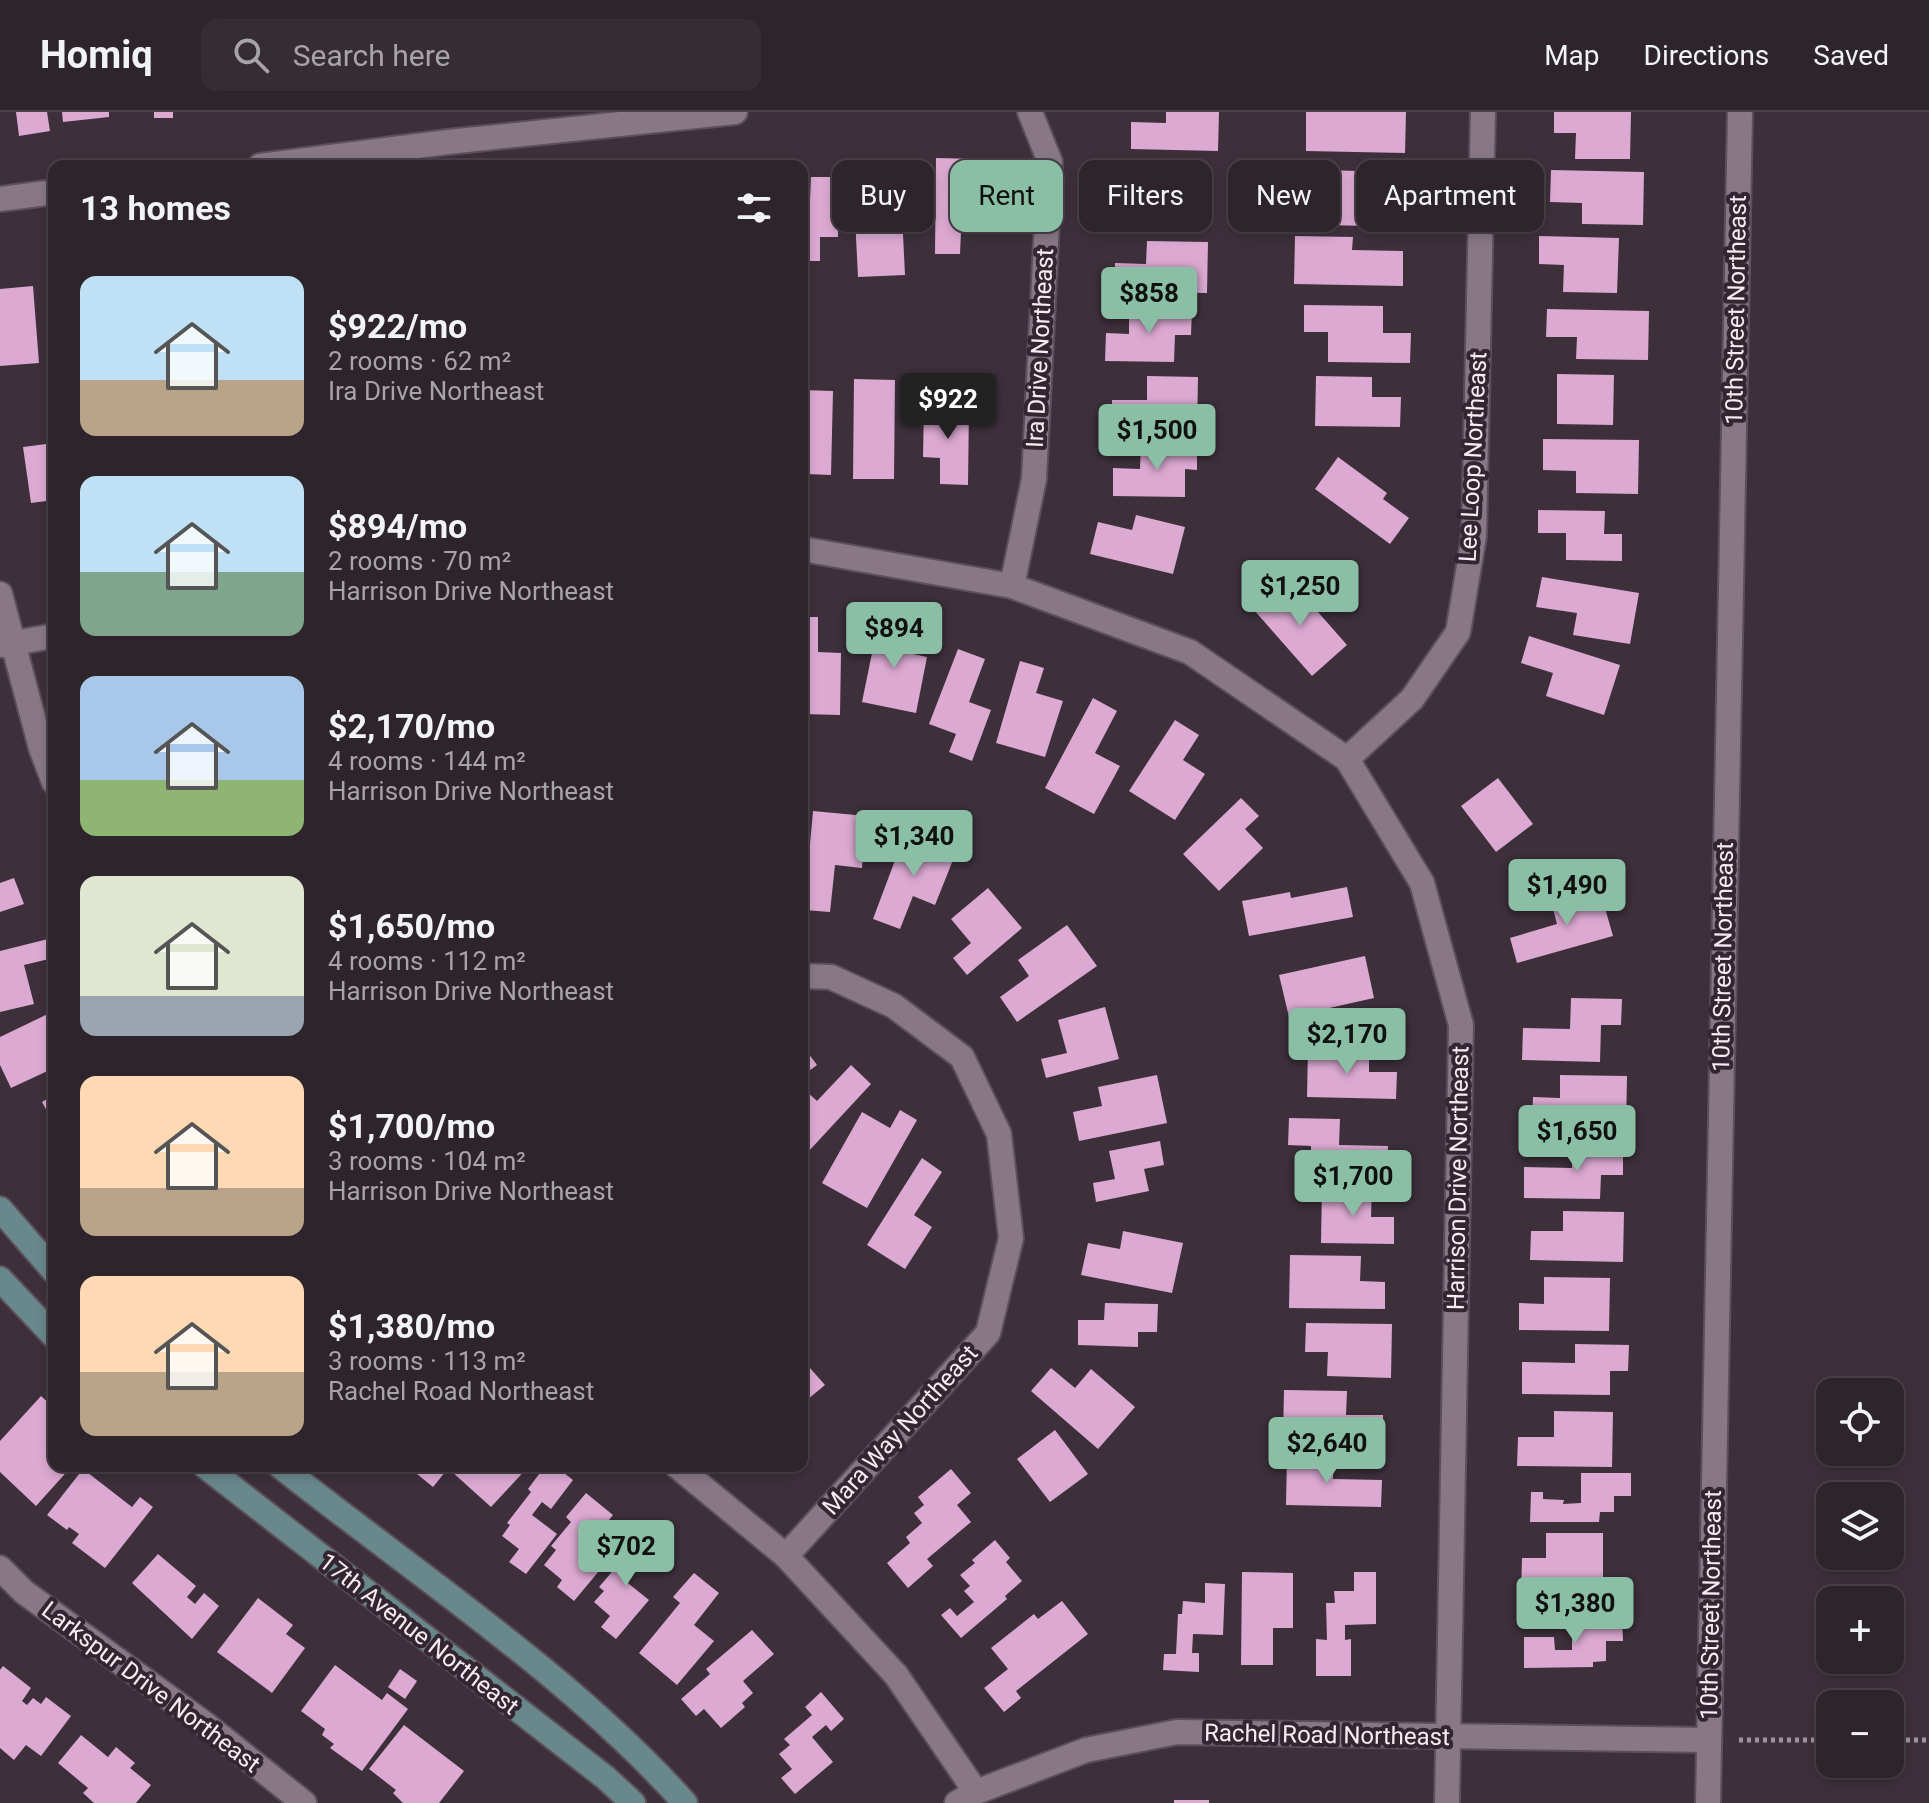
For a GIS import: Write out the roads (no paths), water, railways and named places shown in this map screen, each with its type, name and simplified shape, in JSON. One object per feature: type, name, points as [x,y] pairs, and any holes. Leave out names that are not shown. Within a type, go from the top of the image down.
[{"type":"street","points":[[307,160],[735,112]]},
{"type":"street","name":"Ira Drive Northeast","points":[[1012,586],[1034,479],[1050,162],[1030,112]]},
{"type":"street","name":"Lee Loop Northeast","points":[[1347,759],[1412,699],[1458,632],[1474,536],[1483,112]]},
{"type":"street","name":"10th Street Northeast","points":[[1708,1803],[1740,112]]},
{"type":"street","points":[[0,199],[48,193]]},
{"type":"street","name":"Harrison Drive Northeast","points":[[808,550],[1012,586],[1190,652],[1347,759],[1422,883],[1461,1025],[1447,1803]]},
{"type":"street","points":[[0,594],[7,644],[48,766]]},
{"type":"street","points":[[7,644],[48,637]]},
{"type":"street","name":"Mara Way Northeast","points":[[786,1556],[988,1333],[1011,1238],[999,1134],[962,1057],[894,1006],[831,977],[808,976]]},
{"type":"street","points":[[0,1209],[48,1264]]},
{"type":"street","points":[[0,1279],[48,1330]]},
{"type":"street","name":"17th Avenue Northeast","points":[[213,1472],[606,1778],[633,1803]]},
{"type":"street","name":"17th Avenue Northeast","points":[[288,1472],[556,1681],[613,1729],[685,1803]]},
{"type":"street","points":[[684,1472],[786,1556],[896,1675],[967,1798]]},
{"type":"street","name":"Larkspur Drive Northeast","points":[[0,1568],[24,1592],[205,1724],[304,1803]]},
{"type":"street","name":"Rachel Road Northeast","points":[[967,1798],[1086,1750],[1177,1732],[1708,1740]]}]
